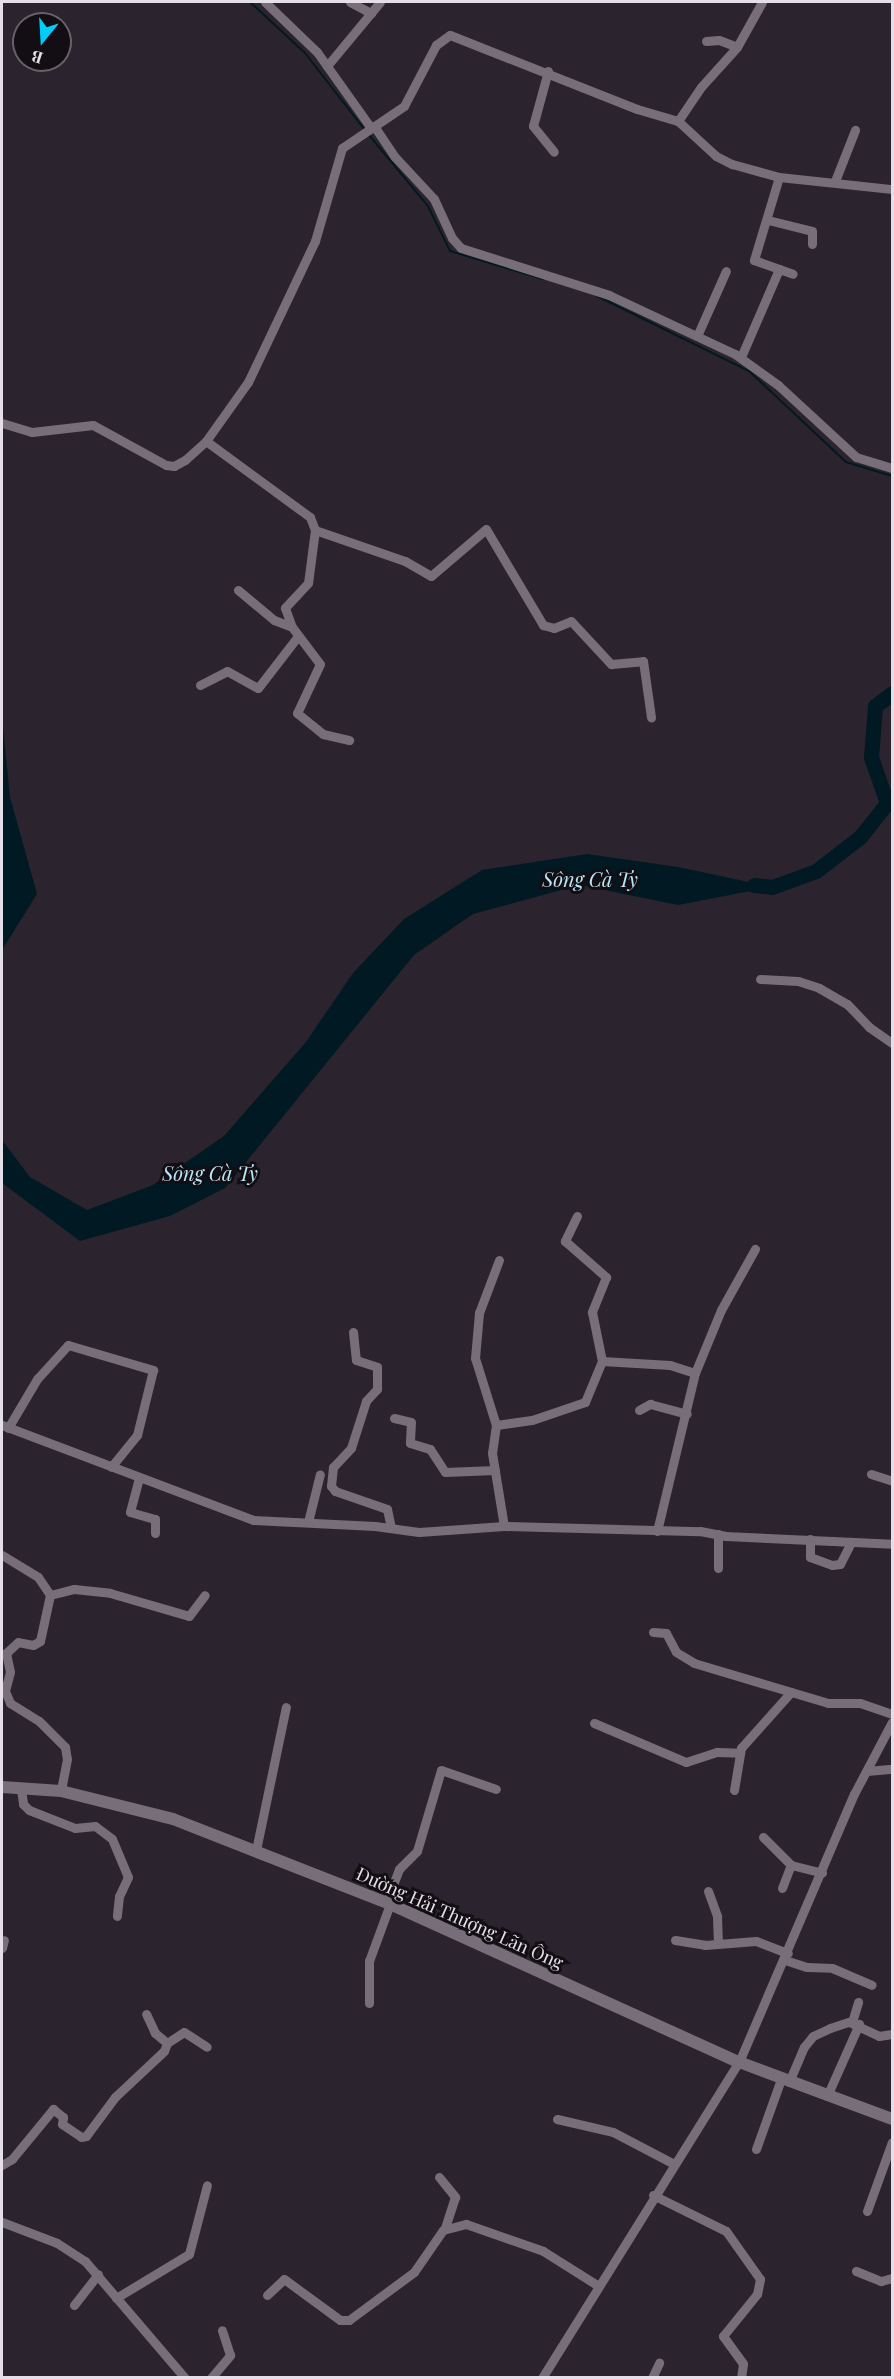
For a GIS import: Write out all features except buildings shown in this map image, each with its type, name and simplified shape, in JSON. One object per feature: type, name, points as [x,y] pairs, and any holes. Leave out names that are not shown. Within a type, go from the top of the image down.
[{"type":"street","points":[[265,2],[297,28],[395,158],[434,199],[458,245],[609,295],[741,357],[856,457],[892,468]]},
{"type":"street","points":[[350,2],[371,14]]},
{"type":"street","points":[[327,66],[380,2]]},
{"type":"street","points":[[678,121],[701,87],[737,47],[762,2]]},
{"type":"street","points":[[2,423],[32,432],[84,424],[99,426],[170,466],[184,460],[206,441],[248,382],[312,246],[342,148],[408,102],[436,45],[446,36],[457,35],[637,109],[678,121],[723,160],[779,177],[835,181],[892,189]]},
{"type":"street","points":[[706,41],[719,40],[737,47]]},
{"type":"street","points":[[548,71],[532,126],[554,152]]},
{"type":"street","points":[[835,181],[855,130]]},
{"type":"street","points":[[779,177],[768,220],[754,260],[793,274]]},
{"type":"street","points":[[768,220],[812,231],[812,244]]},
{"type":"street","points":[[741,357],[779,269]]},
{"type":"street","points":[[697,336],[726,271]]},
{"type":"street","points":[[206,441],[303,509],[315,530],[307,586],[285,605],[295,631],[320,661],[298,715],[326,736],[350,740]]},
{"type":"street","points":[[315,530],[405,561],[430,576],[486,529],[543,625],[554,628],[571,621],[611,664],[643,661],[651,717]]},
{"type":"street","points":[[238,590],[274,620],[295,631]]},
{"type":"street","points":[[200,685],[227,671],[258,688],[295,631]]},
{"type":"street","points":[[760,979],[798,981],[819,988],[847,1004],[869,1027],[892,1042]]},
{"type":"street","points":[[496,1425],[532,1420],[585,1402],[602,1361],[592,1312],[606,1277],[566,1243],[577,1216]]},
{"type":"street","points":[[657,1531],[687,1414],[688,1393],[721,1310],[755,1249]]},
{"type":"street","points":[[499,1260],[479,1313],[476,1358],[496,1425],[492,1449],[504,1526]]},
{"type":"street","points":[[353,1332],[356,1360],[377,1367],[377,1389],[366,1401],[351,1448],[333,1467],[330,1483],[335,1491],[387,1509],[391,1528]]},
{"type":"street","points":[[111,1467],[137,1435],[153,1370],[68,1345],[37,1379],[5,1427],[240,1518],[424,1532],[446,1528],[504,1526],[657,1531],[892,1544]]},
{"type":"street","points":[[602,1361],[670,1365],[695,1373]]},
{"type":"street","points":[[639,1410],[650,1404],[687,1414]]},
{"type":"street","points":[[394,1418],[411,1422],[410,1443],[430,1449],[445,1472],[495,1470]]},
{"type":"street","points":[[308,1522],[320,1474]]},
{"type":"street","points":[[871,1474],[892,1481]]},
{"type":"street","points":[[139,1478],[130,1512],[155,1519],[155,1533]]},
{"type":"street","points":[[718,1534],[718,1568]]},
{"type":"street","points":[[810,1539],[810,1557],[832,1565],[840,1564],[851,1542]]},
{"type":"street","points":[[2,1555],[38,1576],[50,1595],[40,1641],[33,1645],[18,1642],[6,1653],[10,1672],[5,1691],[10,1703],[39,1721],[65,1748],[67,1759],[61,1791]]},
{"type":"street","points":[[50,1595],[77,1588],[110,1593],[189,1616],[206,1595]]},
{"type":"street","points":[[653,1632],[666,1633],[676,1652],[694,1663],[828,1703],[868,1704],[892,1714]]},
{"type":"street","points":[[734,1790],[740,1753],[791,1692]]},
{"type":"street","points":[[256,1850],[286,1707]]},
{"type":"street","points":[[542,2378],[653,2195],[740,2062],[867,1771],[892,1722]]},
{"type":"street","points":[[594,1723],[686,1762],[717,1752],[740,1753]]},
{"type":"street","points":[[369,2003],[369,1961],[399,1869],[417,1851],[442,1769],[496,1789]]},
{"type":"street","points":[[867,1771],[892,1769]]},
{"type":"street","name":"Đường Hải Thượng Lãn Ông","points":[[2,1787],[61,1791],[152,1811],[256,1850],[388,1904],[740,2062],[892,2119]]},
{"type":"street","points":[[21,1789],[23,1804],[29,1810],[75,1828],[95,1826],[112,1839],[128,1877],[119,1896],[117,1916]]},
{"type":"street","points":[[763,1837],[791,1865],[822,1873]]},
{"type":"street","points":[[782,1888],[791,1865]]},
{"type":"street","points":[[708,1891],[717,1916],[718,1943]]},
{"type":"street","points":[[675,1940],[705,1945],[756,1941],[807,1967],[832,1968],[872,1985]]},
{"type":"street","points":[[827,2096],[855,2023],[858,2002]]},
{"type":"street","points":[[146,2014],[154,2033],[167,2043]]},
{"type":"street","points":[[756,2149],[785,2080],[813,2036],[855,2023],[879,2036],[892,2034]]},
{"type":"street","points":[[2,2165],[12,2159],[53,2109],[63,2117],[62,2124],[81,2138],[86,2136],[115,2097],[158,2058],[167,2043],[186,2032],[207,2047]]},
{"type":"street","points":[[557,2119],[613,2132],[674,2164]]},
{"type":"street","points":[[867,2211],[892,2142]]},
{"type":"street","points":[[267,2295],[284,2279],[340,2320],[349,2320],[414,2272],[445,2228],[455,2197],[439,2177]]},
{"type":"street","points":[[117,2298],[189,2254],[207,2185]]},
{"type":"street","points":[[653,2195],[726,2230],[760,2279],[757,2294],[723,2336],[741,2360],[741,2378]]},
{"type":"street","points":[[2,2222],[57,2243],[98,2274],[185,2378]]},
{"type":"street","points":[[445,2228],[470,2224],[543,2251],[597,2285]]},
{"type":"street","points":[[856,2271],[881,2280],[892,2278]]},
{"type":"street","points":[[74,2305],[98,2274]]},
{"type":"street","points":[[211,2378],[230,2355],[222,2330]]},
{"type":"street","points":[[651,2378],[659,2364]]},
{"type":"water","points":[[2,716],[10,797],[37,894],[2,950]]},
{"type":"water","name":"Sông Cà Ty","points":[[587,854],[678,867],[772,887],[678,905],[580,885],[473,914],[414,955],[225,1188],[170,1216],[80,1241],[2,1183],[2,1140],[30,1177],[87,1210],[153,1185],[224,1136],[306,1042],[353,973],[404,919],[482,870]]},
{"type":"waterway","points":[[250,2],[305,53],[365,130]]},
{"type":"waterway","points":[[369,135],[428,206],[450,251],[543,279]]},
{"type":"waterway","points":[[597,296],[749,371],[846,462],[892,476]]},
{"type":"waterway","name":"Sông Cà Ty","points":[[754,885],[772,887],[816,871],[860,837],[887,803],[871,757],[875,706],[892,693]]}]
